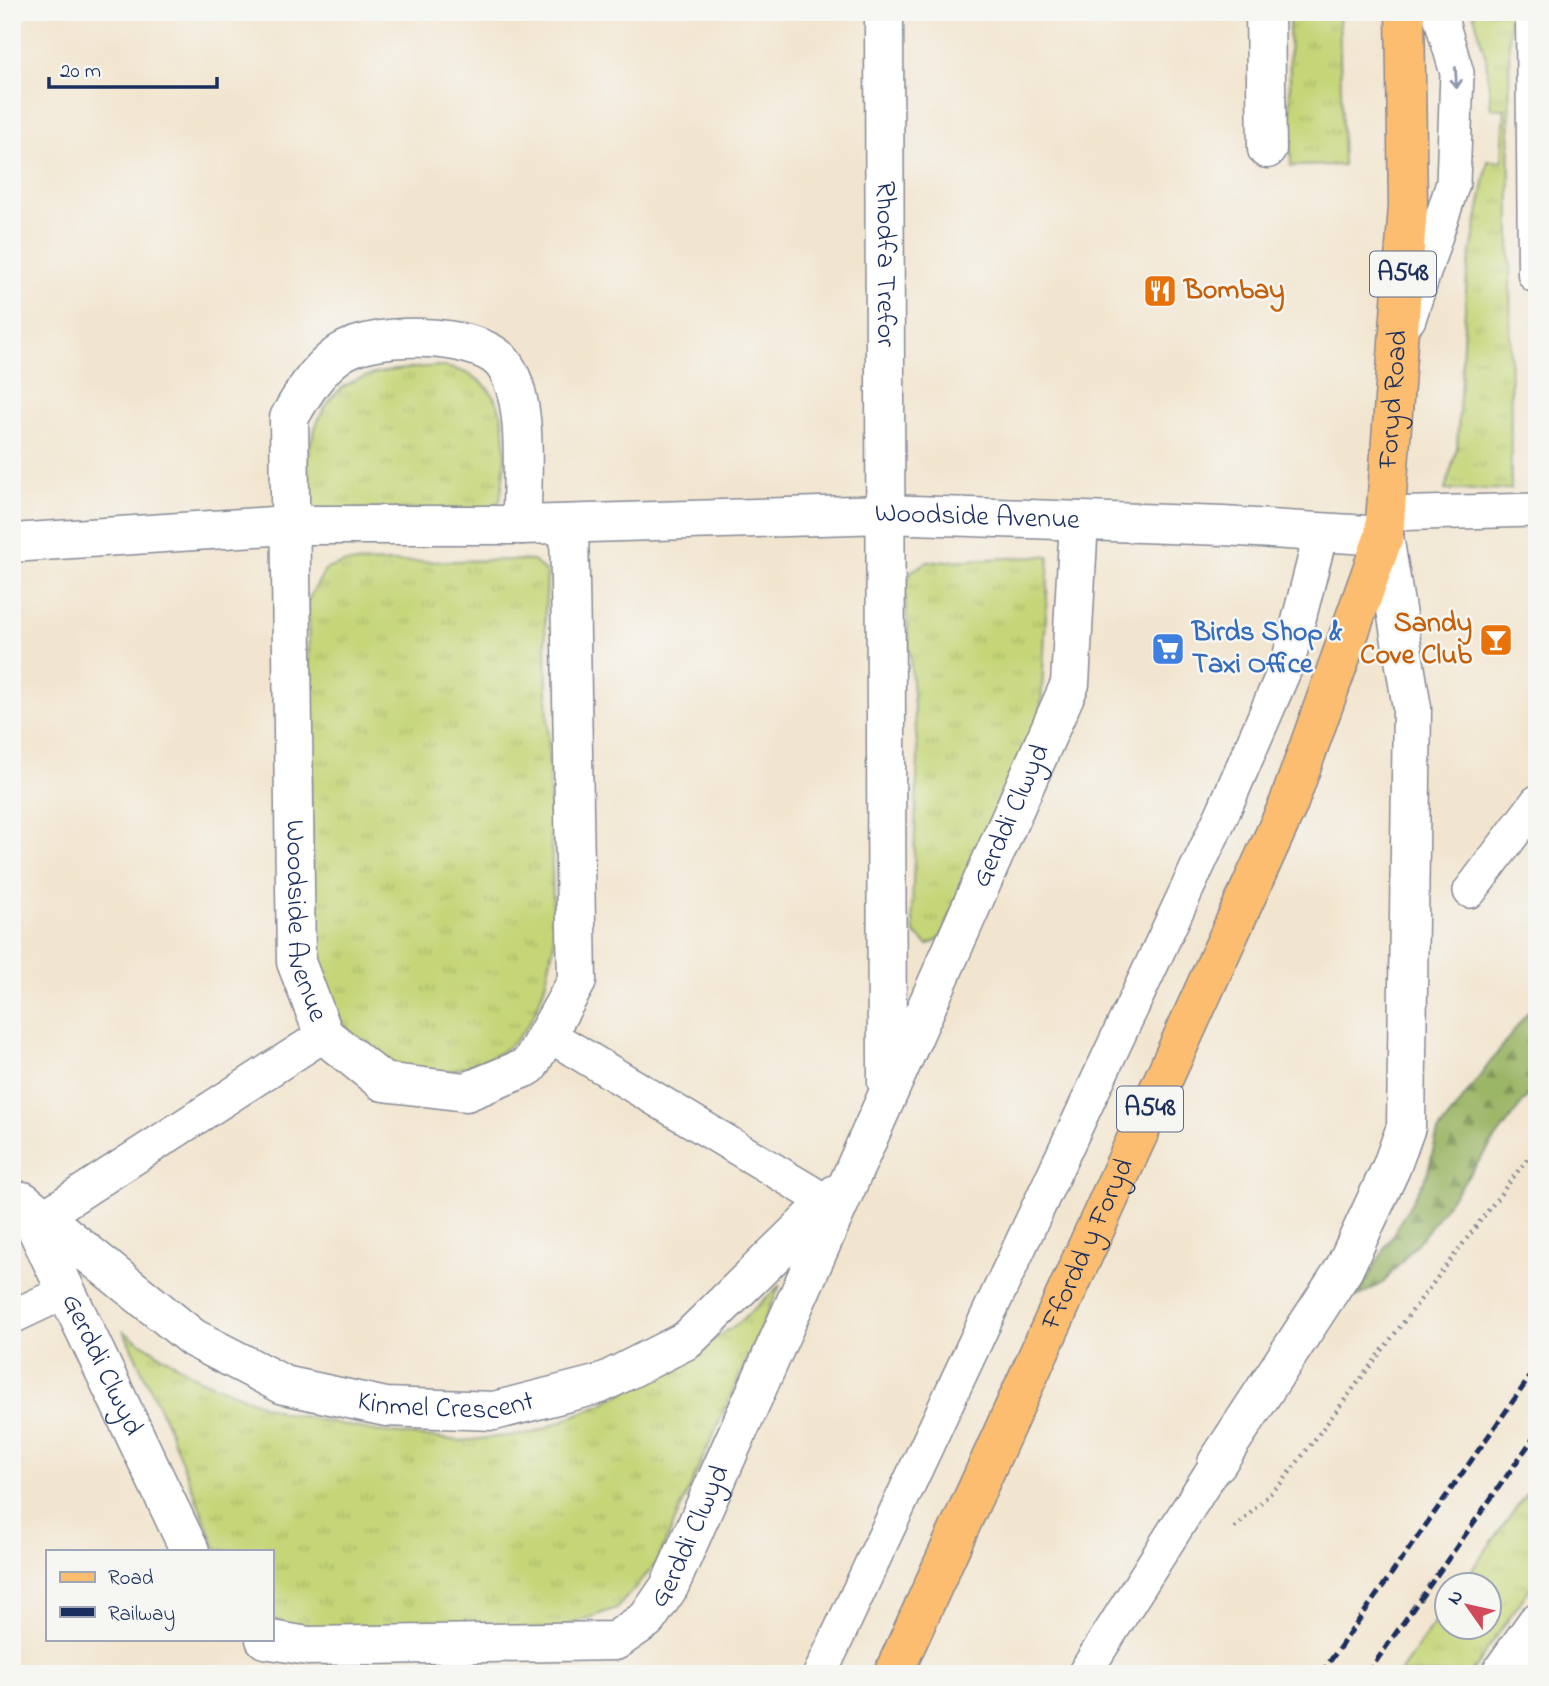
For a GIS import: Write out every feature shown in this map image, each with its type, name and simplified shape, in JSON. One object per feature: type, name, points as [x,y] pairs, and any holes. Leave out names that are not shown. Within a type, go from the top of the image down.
[{"type":"main road","name":"Foryd Road","points":[[1385,525],[1408,206],[1405,12]]},
{"type":"main road","name":"Ffordd y Foryd","points":[[893,1674],[1288,805],[1385,525]]},
{"type":"street","name":"Rhodfa Trefor","points":[[884,12],[886,514]]},
{"type":"street","points":[[1265,12],[1267,149]]},
{"type":"street","points":[[1535,12],[1537,274]]},
{"type":"street","name":"Woodside Avenue","points":[[522,525],[519,397],[502,361],[480,348],[413,337],[382,340],[339,353],[305,389],[289,418],[288,525],[296,962],[324,1035],[383,1082],[466,1092],[529,1066],[577,981],[569,524]]},
{"type":"street","name":"Woodside Avenue","points":[[12,543],[288,525],[522,525],[886,514],[1321,533],[1385,525]]},
{"type":"street","name":"Gerddi Clwyd","points":[[886,514],[887,1095]]},
{"type":"street","name":"Gerddi Clwyd","points":[[271,1640],[308,1646],[615,1641],[647,1619],[669,1587],[839,1191],[887,1095],[1070,684],[1079,521]]},
{"type":"street","points":[[1217,1463],[1344,1269],[1391,1168],[1406,1127],[1412,708],[1385,525]]},
{"type":"street","name":"Kinmel Crescent","points":[[26,1199],[193,1338],[284,1385],[386,1407],[495,1411],[600,1384],[687,1340],[839,1191]]},
{"type":"street","name":"Gerddi Clwyd","points":[[26,1199],[66,1291],[190,1550]]},
{"type":"street","points":[[1500,1674],[1537,1622]]},
{"type":"lane","points":[[1397,355],[1452,183],[1457,73],[1439,12]]},
{"type":"lane","points":[[1385,525],[1537,510]]},
{"type":"lane","points":[[820,1674],[1224,810],[1287,662],[1321,533]]},
{"type":"lane","points":[[1469,891],[1537,802]]},
{"type":"lane","points":[[547,1034],[839,1191]]},
{"type":"lane","points":[[26,1199],[324,1035]]},
{"type":"lane","points":[[12,1317],[66,1291]]},
{"type":"lane","points":[[1084,1674],[1217,1463]]},
{"type":"path","points":[[1226,1536],[1284,1480],[1537,1146]]},
{"type":"green space","points":[[1289,12],[1339,12],[1343,165],[1291,166]]},
{"type":"green space","points":[[1473,12],[1509,12],[1511,489],[1445,490],[1457,448],[1467,274],[1488,161],[1502,161],[1505,109],[1491,108],[1486,58]]},
{"type":"green space","points":[[438,366],[463,372],[481,382],[494,396],[505,434],[500,501],[487,509],[314,510],[303,498],[306,467],[314,433],[328,403],[352,382],[372,374]]},
{"type":"green space","points":[[1049,556],[1041,710],[940,939],[928,945],[914,933],[912,908],[918,756],[905,594],[910,572],[928,562]]},
{"type":"green space","points":[[534,561],[547,574],[545,619],[554,942],[548,972],[540,1001],[526,1028],[501,1052],[449,1071],[424,1072],[400,1068],[379,1058],[360,1043],[344,1024],[331,1002],[319,957],[312,895],[308,600],[326,569],[344,563]]},
{"type":"green space","points":[[1537,1000],[1537,1083],[1425,1234],[1384,1282],[1357,1297],[1427,1175],[1438,1132]]},
{"type":"green space","points":[[780,1285],[656,1564],[617,1608],[557,1629],[297,1628],[273,1619],[273,1550],[217,1550],[166,1422],[124,1332],[199,1379],[280,1412],[375,1431],[461,1441],[534,1433],[602,1404],[677,1364],[740,1322]]},
{"type":"green space","points":[[1537,1478],[1537,1578],[1504,1625],[1504,1570],[1472,1570]]},
{"type":"green space","points":[[1434,1623],[1434,1640],[1494,1640],[1470,1674],[1399,1674]]},
{"type":"railway","points":[[1321,1674],[1537,1367]]},
{"type":"railway","points":[[1367,1674],[1537,1433]]},
{"type":"place","name":"Bombay","points":[[1160,291]]},
{"type":"place","name":"Sandy Cove Club","points":[[1496,640]]},
{"type":"place","name":"Birds Shop & Taxi Office","points":[[1168,649]]}]
